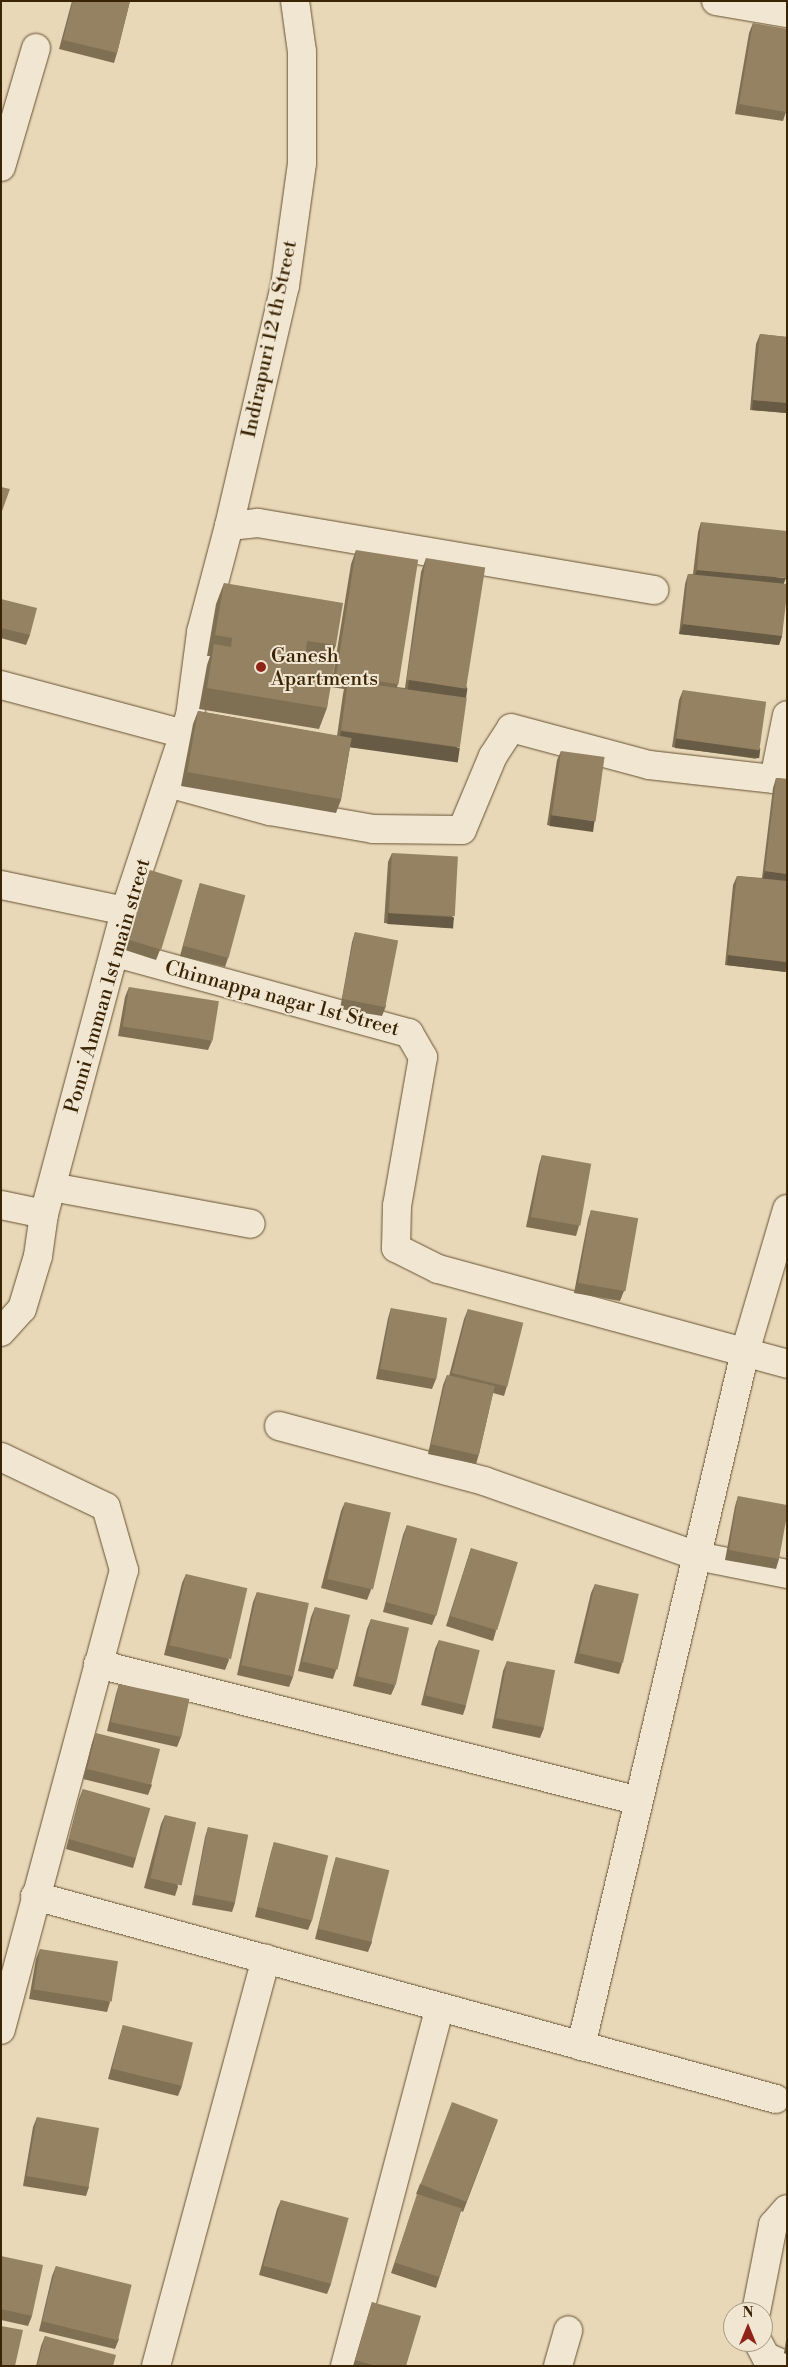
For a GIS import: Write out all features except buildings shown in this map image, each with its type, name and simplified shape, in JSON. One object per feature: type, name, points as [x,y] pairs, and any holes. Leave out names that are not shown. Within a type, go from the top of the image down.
[{"type":"street","name":"Indirapuri 12 th Street","points":[[201,632],[229,526],[285,286],[302,163],[302,52],[295,1]]},
{"type":"street","points":[[716,1],[787,13]]},
{"type":"street","points":[[1,167],[36,48]]},
{"type":"street","points":[[229,526],[258,523],[654,590]]},
{"type":"street","name":"Ponni Amman 1st main street","points":[[1,1332],[22,1309],[38,1256],[44,1214],[116,953],[125,911],[190,716],[201,632]]},
{"type":"street","points":[[1,686],[184,734]]},
{"type":"street","points":[[168,783],[270,811],[373,829],[462,830],[493,756],[511,728],[649,764],[774,779],[787,715]]},
{"type":"street","points":[[1,885],[125,911]]},
{"type":"street","name":"Chinnappa nagar 1st Street","points":[[116,953],[409,1033],[424,1057],[397,1206],[396,1248],[438,1269],[745,1352]]},
{"type":"street","points":[[52,1187],[251,1224]]},
{"type":"street","points":[[1,1205],[44,1214]]},
{"type":"street","points":[[581,2046],[745,1352],[787,1209]]},
{"type":"street","points":[[745,1352],[787,1364]]},
{"type":"street","points":[[280,1426],[484,1481],[697,1556],[787,1574]]},
{"type":"street","points":[[1,1457],[106,1507],[124,1570],[1,2030]]},
{"type":"street","points":[[98,1664],[639,1801]]},
{"type":"street","points":[[36,1896],[776,2099]]},
{"type":"street","points":[[156,2366],[266,1960]]},
{"type":"street","points":[[345,2366],[440,2007]]},
{"type":"street","points":[[758,2302],[773,2225],[787,2209]]},
{"type":"street","points":[[558,2366],[568,2330]]},
{"type":"street","points":[[763,2352],[766,2357],[787,2366]]},
{"type":"place","name":"Ganesh Apartments","points":[[261,667]]}]
